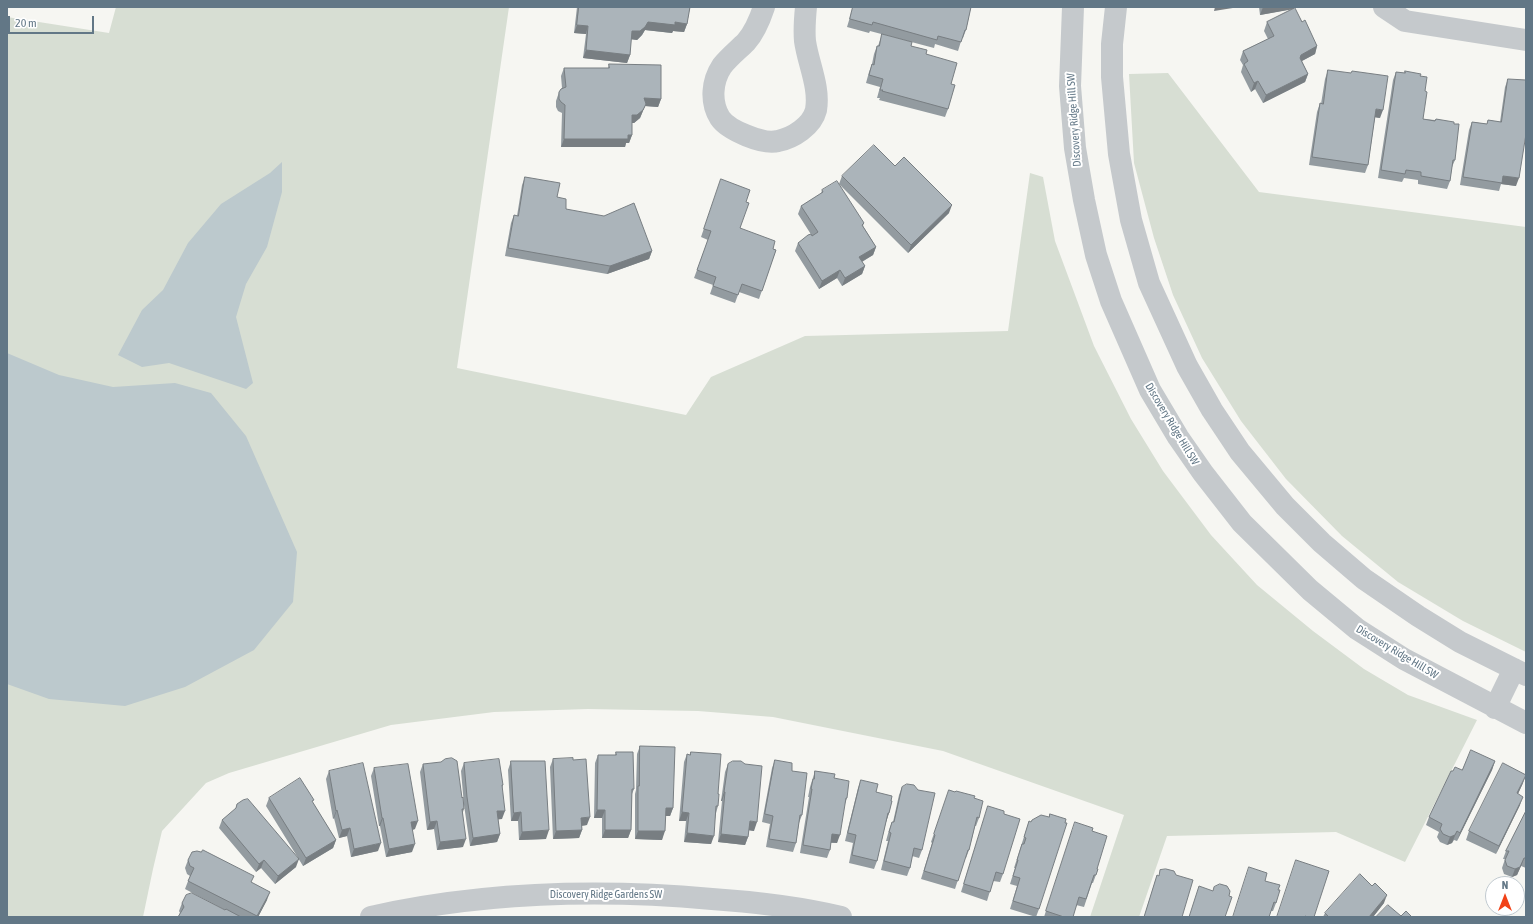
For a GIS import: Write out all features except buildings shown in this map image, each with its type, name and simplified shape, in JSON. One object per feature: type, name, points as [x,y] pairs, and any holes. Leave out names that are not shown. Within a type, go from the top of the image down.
[{"type":"street","points":[[764,7],[761,16],[746,41],[723,65],[718,74],[714,87],[714,104],[721,119],[734,130],[764,141],[777,142],[796,134],[808,125],[816,111],[816,94],[805,40],[806,7]]},
{"type":"street","name":"Discovery Ridge Hill SW","points":[[1072,7],[1070,86],[1075,148],[1096,255],[1111,301],[1150,390],[1178,437],[1203,473],[1242,523],[1310,590],[1357,629],[1404,659],[1526,723]]},
{"type":"street","points":[[1116,7],[1112,44],[1112,77],[1119,154],[1131,220],[1149,283],[1187,366],[1212,410],[1240,452],[1285,506],[1322,543],[1364,579],[1418,616],[1460,642],[1520,672],[1495,708]]},
{"type":"street","points":[[1384,7],[1405,21],[1526,40]]},
{"type":"street","name":"Discovery Ridge Gardens SW","points":[[371,917],[425,907],[483,899],[586,893],[650,894],[751,902],[841,917]]},
{"type":"shaded area","points":[[116,7],[509,7],[457,368],[686,415],[711,377],[805,336],[1008,331],[1030,173],[1043,177],[1055,241],[1094,346],[1131,419],[1163,471],[1211,535],[1257,585],[1313,631],[1364,669],[1408,695],[1477,720],[1405,862],[1336,832],[1167,836],[1139,917],[1090,917],[1124,815],[943,751],[773,717],[698,711],[588,709],[494,712],[391,725],[229,773],[206,783],[162,831],[143,917],[7,917],[7,17],[109,33]]},
{"type":"shaded area","points":[[1168,73],[1259,192],[1526,227],[1526,652],[1463,621],[1398,582],[1342,536],[1286,479],[1241,421],[1202,358],[1173,295],[1154,238],[1134,163],[1129,74]]},
{"type":"shaded area","points":[[282,162],[282,192],[267,247],[246,284],[236,317],[253,383],[246,389],[169,363],[142,367],[118,355],[142,310],[163,290],[188,243],[221,204],[270,173]]},
{"type":"shaded area","points":[[7,353],[59,375],[113,387],[175,383],[211,393],[246,436],[297,552],[293,602],[254,650],[185,687],[125,706],[49,699],[7,684]]}]
